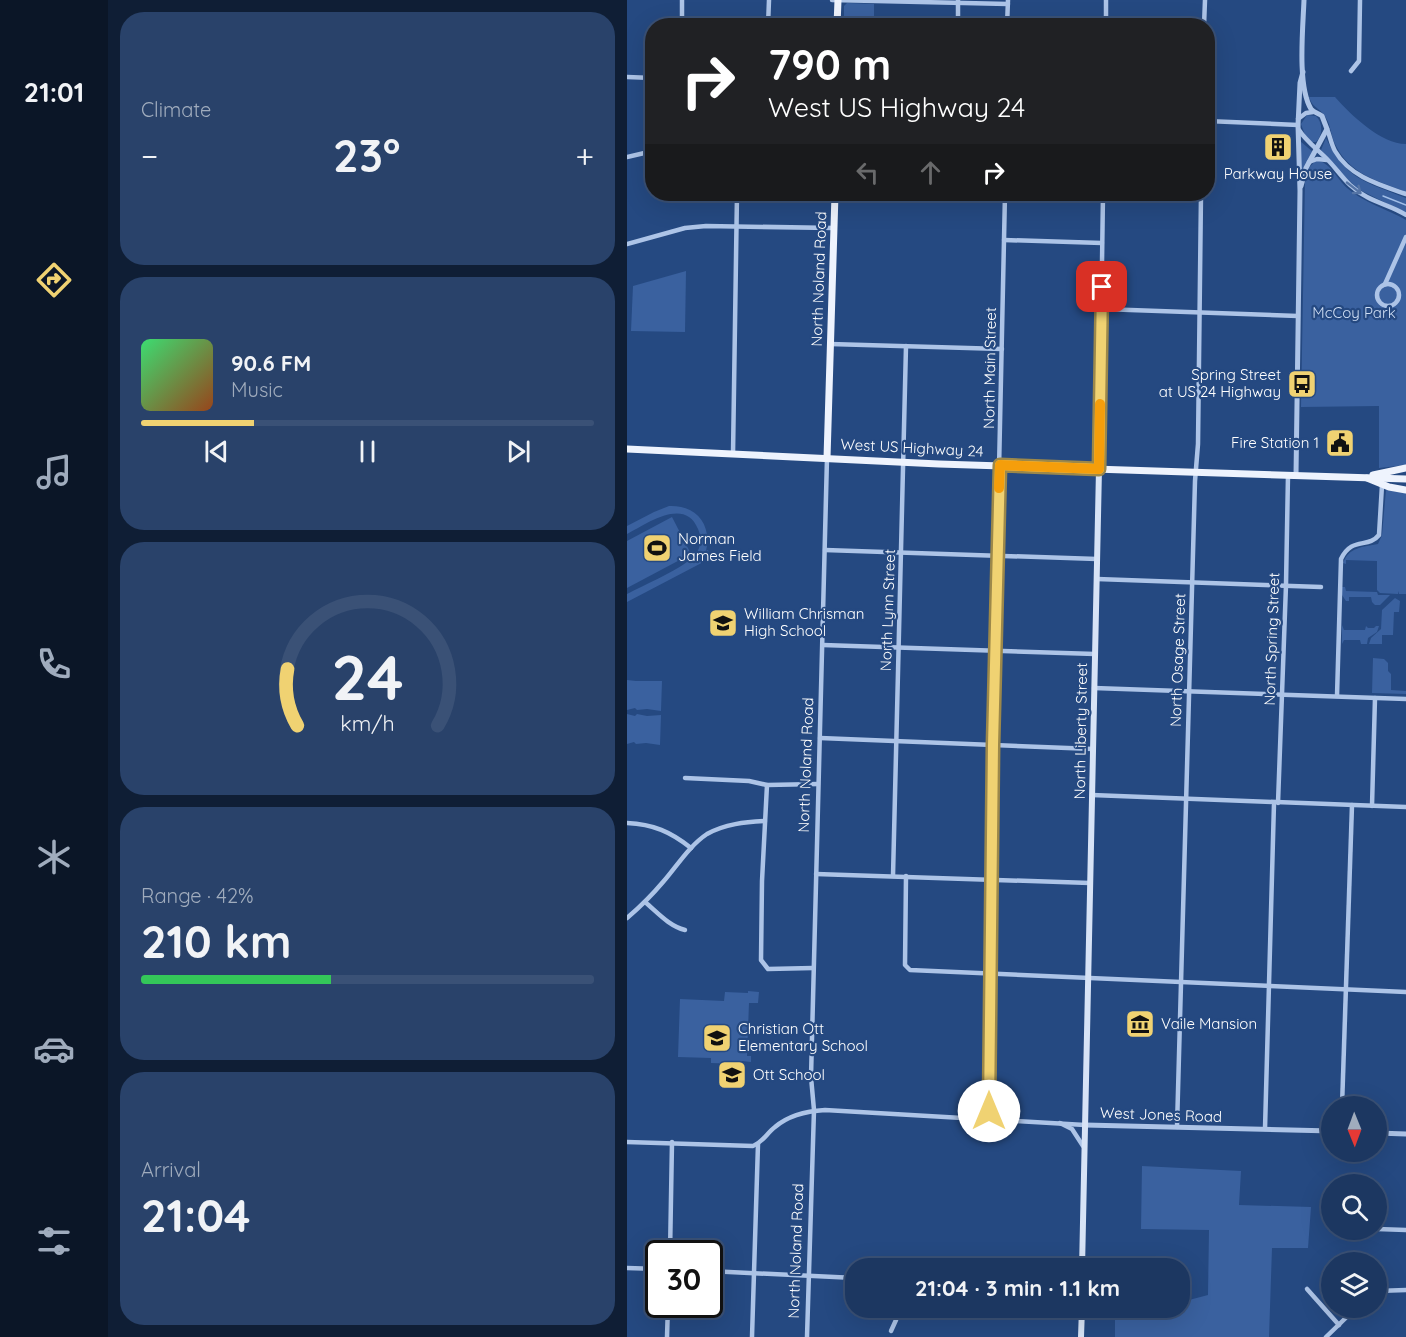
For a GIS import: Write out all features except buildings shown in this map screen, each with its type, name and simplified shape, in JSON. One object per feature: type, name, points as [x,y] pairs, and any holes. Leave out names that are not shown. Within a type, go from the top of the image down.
[{"type":"main road","points":[[837,0],[837,18]]},
{"type":"main road","name":"North Noland Road","points":[[827,458],[835,201]]},
{"type":"main road","name":"West US Highway 24","points":[[627,449],[903,462],[1365,477]]},
{"type":"main road","points":[[1365,477],[1406,468]]},
{"type":"main road","name":"North Liberty Street","points":[[1082,1258],[1099,469]]},
{"type":"main road","points":[[1365,477],[1406,478]]},
{"type":"main road","points":[[1365,477],[1382,485],[1406,490]]},
{"type":"main road","points":[[1081,1318],[1081,1337]]},
{"type":"street","points":[[682,0],[682,18]]},
{"type":"street","points":[[768,18],[769,0]]},
{"type":"street","points":[[832,0],[1008,2],[1007,18]]},
{"type":"street","points":[[1106,0],[1106,18]]},
{"type":"street","points":[[1204,18],[1205,0]]},
{"type":"street","name":"North Spring Street","points":[[1303,0],[1303,72],[1306,97],[1313,112]]},
{"type":"street","points":[[1351,71],[1359,61],[1360,0]]},
{"type":"street","points":[[958,2],[958,18]]},
{"type":"street","name":"North Spring Street","points":[[1265,1129],[1276,803],[1283,694],[1298,316],[1299,125],[1300,83],[1303,72]]},
{"type":"street","points":[[627,77],[645,78]]},
{"type":"street","points":[[1299,125],[1306,113],[1313,112],[1323,116],[1335,150],[1351,169],[1371,181],[1406,194]]},
{"type":"street","points":[[1215,121],[1299,125]]},
{"type":"street","points":[[1299,125],[1303,136],[1354,189],[1406,215]]},
{"type":"street","name":"North Spring Street","points":[[1300,191],[1306,168],[1327,129]]},
{"type":"street","points":[[627,157],[645,153]]},
{"type":"street","points":[[1309,162],[1317,159],[1329,161]]},
{"type":"street","points":[[733,454],[737,201]]},
{"type":"street","name":"North Main Street","points":[[989,1119],[993,745],[1005,201]]},
{"type":"street","name":"North Liberty Street","points":[[1099,469],[1103,201]]},
{"type":"street","name":"North Osage Street","points":[[1177,1127],[1198,452],[1201,201]]},
{"type":"street","points":[[627,244],[685,228],[706,226],[834,228]]},
{"type":"street","points":[[1385,284],[1392,284],[1399,292],[1399,299],[1390,306],[1380,302],[1377,295],[1379,288],[1385,284],[1406,237]]},
{"type":"street","points":[[1004,240],[1103,243]]},
{"type":"street","points":[[1102,309],[1298,316]]},
{"type":"street","points":[[830,344],[1002,349]]},
{"type":"street","name":"North Lynn Street","points":[[893,876],[906,346]]},
{"type":"street","name":"North Noland Road","points":[[807,1337],[814,1110],[811,1077],[813,968],[827,458]]},
{"type":"street","points":[[1337,696],[1341,559],[1352,545],[1375,540],[1379,535],[1382,485]]},
{"type":"street","points":[[825,550],[1097,559]]},
{"type":"street","points":[[1097,579],[1321,587]]},
{"type":"street","points":[[823,645],[1095,654]]},
{"type":"street","points":[[1094,687],[1406,699]]},
{"type":"street","points":[[1372,806],[1375,698]]},
{"type":"street","points":[[820,738],[1093,749]]},
{"type":"street","points":[[685,778],[749,781],[767,785],[818,784]]},
{"type":"street","points":[[767,785],[761,960],[768,969],[813,968]]},
{"type":"street","points":[[1092,795],[1406,807]]},
{"type":"street","points":[[1342,1096],[1352,805]]},
{"type":"street","points":[[627,918],[645,902],[691,848],[707,835],[722,827],[765,821]]},
{"type":"street","points":[[627,823],[657,827],[674,835],[691,848]]},
{"type":"street","points":[[816,874],[1090,883]]},
{"type":"street","points":[[906,876],[905,964],[911,970],[1406,992]]},
{"type":"street","points":[[645,902],[668,922],[685,930]]},
{"type":"street","points":[[627,1142],[672,1142],[745,1147],[758,1144],[785,1120],[814,1110]]},
{"type":"street","name":"West Jones Road","points":[[814,1110],[1085,1125],[1321,1131]]},
{"type":"street","points":[[1057,1122],[1072,1129],[1085,1148]]},
{"type":"street","points":[[1387,1133],[1406,1134]]},
{"type":"street","points":[[670,1240],[672,1142]]},
{"type":"street","points":[[752,1337],[758,1144]]},
{"type":"street","points":[[1387,1229],[1406,1230]]},
{"type":"street","points":[[627,1268],[645,1269]]},
{"type":"street","points":[[723,1272],[845,1277]]},
{"type":"street","points":[[1307,1289],[1339,1325]]},
{"type":"street","points":[[1387,1291],[1406,1290]]},
{"type":"street","points":[[667,1337],[668,1318]]},
{"type":"street","points":[[891,1331],[896,1318]]},
{"type":"street","points":[[1326,1337],[1346,1318]]},
{"type":"green space","points":[[847,3],[874,4],[874,18],[844,18],[844,6]]},
{"type":"green space","points":[[1309,97],[1335,97],[1358,120],[1377,134],[1396,143],[1406,144],[1406,192],[1365,175],[1348,163],[1335,144],[1326,118]]},
{"type":"green space","points":[[1307,115],[1316,116],[1321,125],[1321,133],[1316,142],[1312,142],[1305,135],[1301,124]]},
{"type":"green space","points":[[1326,138],[1341,163],[1359,178],[1406,198],[1406,213],[1358,189],[1321,150]]},
{"type":"green space","points":[[1300,141],[1313,152],[1301,174]]},
{"type":"green space","name":"McCoy Park","points":[[1316,160],[1329,167],[1354,193],[1406,220],[1406,465],[1379,468],[1379,406],[1301,407],[1305,182],[1308,169]]},
{"type":"green space","points":[[686,271],[685,332],[631,331],[633,286]]},
{"type":"green space","points":[[1386,490],[1406,493],[1406,594],[1399,594],[1399,591],[1398,594],[1380,593],[1377,590],[1377,561],[1346,560],[1346,564],[1343,563],[1353,551],[1378,544],[1382,535]]},
{"type":"green space","points":[[669,506],[687,509],[700,518],[707,533],[706,551],[708,550],[711,558],[627,602],[627,594],[683,565],[699,549],[698,529],[692,519],[684,514],[665,515],[627,534],[627,526]]},
{"type":"green space","name":"Norman James Field","points":[[672,517],[691,554],[627,588],[627,541]]},
{"type":"green space","points":[[1342,587],[1345,587],[1346,591],[1377,592],[1378,595],[1390,595],[1380,605],[1375,605],[1371,597],[1349,597],[1349,601],[1346,601],[1342,595]]},
{"type":"green space","points":[[1395,598],[1400,601],[1399,612],[1394,612],[1393,635],[1382,635],[1382,644],[1369,644],[1371,638],[1381,629],[1382,610]]},
{"type":"green space","points":[[1342,625],[1344,630],[1365,630],[1366,626],[1374,628],[1379,626],[1377,632],[1368,638],[1367,644],[1361,644],[1360,640],[1344,640],[1342,644]]},
{"type":"green space","points":[[1373,658],[1384,659],[1388,663],[1391,690],[1406,691],[1406,694],[1372,693]]},
{"type":"green space","points":[[627,680],[662,681],[661,711],[635,708],[627,710]]},
{"type":"green space","points":[[627,714],[661,715],[660,745],[634,742],[627,744]]},
{"type":"green space","points":[[748,991],[759,992],[758,1003],[749,1003],[747,1056],[751,1056],[751,1062],[711,1063],[711,1058],[678,1057],[680,999],[724,1001],[725,992],[748,993]]},
{"type":"green space","points":[[1142,1166],[1241,1171],[1239,1205],[1311,1207],[1308,1248],[1272,1248],[1269,1337],[1115,1337],[1115,1318],[1190,1318],[1190,1300],[1208,1295],[1209,1230],[1141,1229]]},
{"type":"waterway","points":[[1383,196],[1406,205]]},
{"type":"slow traffic","points":[[999,488],[1000,465],[1099,469],[1100,404]]},
{"type":"place","name":"Parkway House","points":[[1278,147]]},
{"type":"place","name":"Spring Street at US 24 Highway","points":[[1302,384]]},
{"type":"place","name":"Fire Station 1","points":[[1340,443]]},
{"type":"place","name":"Norman James Field","points":[[657,548]]},
{"type":"place","name":"William Chrisman High School","points":[[723,623]]},
{"type":"place","name":"Vaile Mansion","points":[[1140,1024]]},
{"type":"place","name":"Christian Ott Elementary School","points":[[717,1038]]},
{"type":"place","name":"Ott School","points":[[732,1075]]},
{"type":"route","points":[[989,1111],[993,745],[1000,465],[1099,469],[1102,287]]}]
